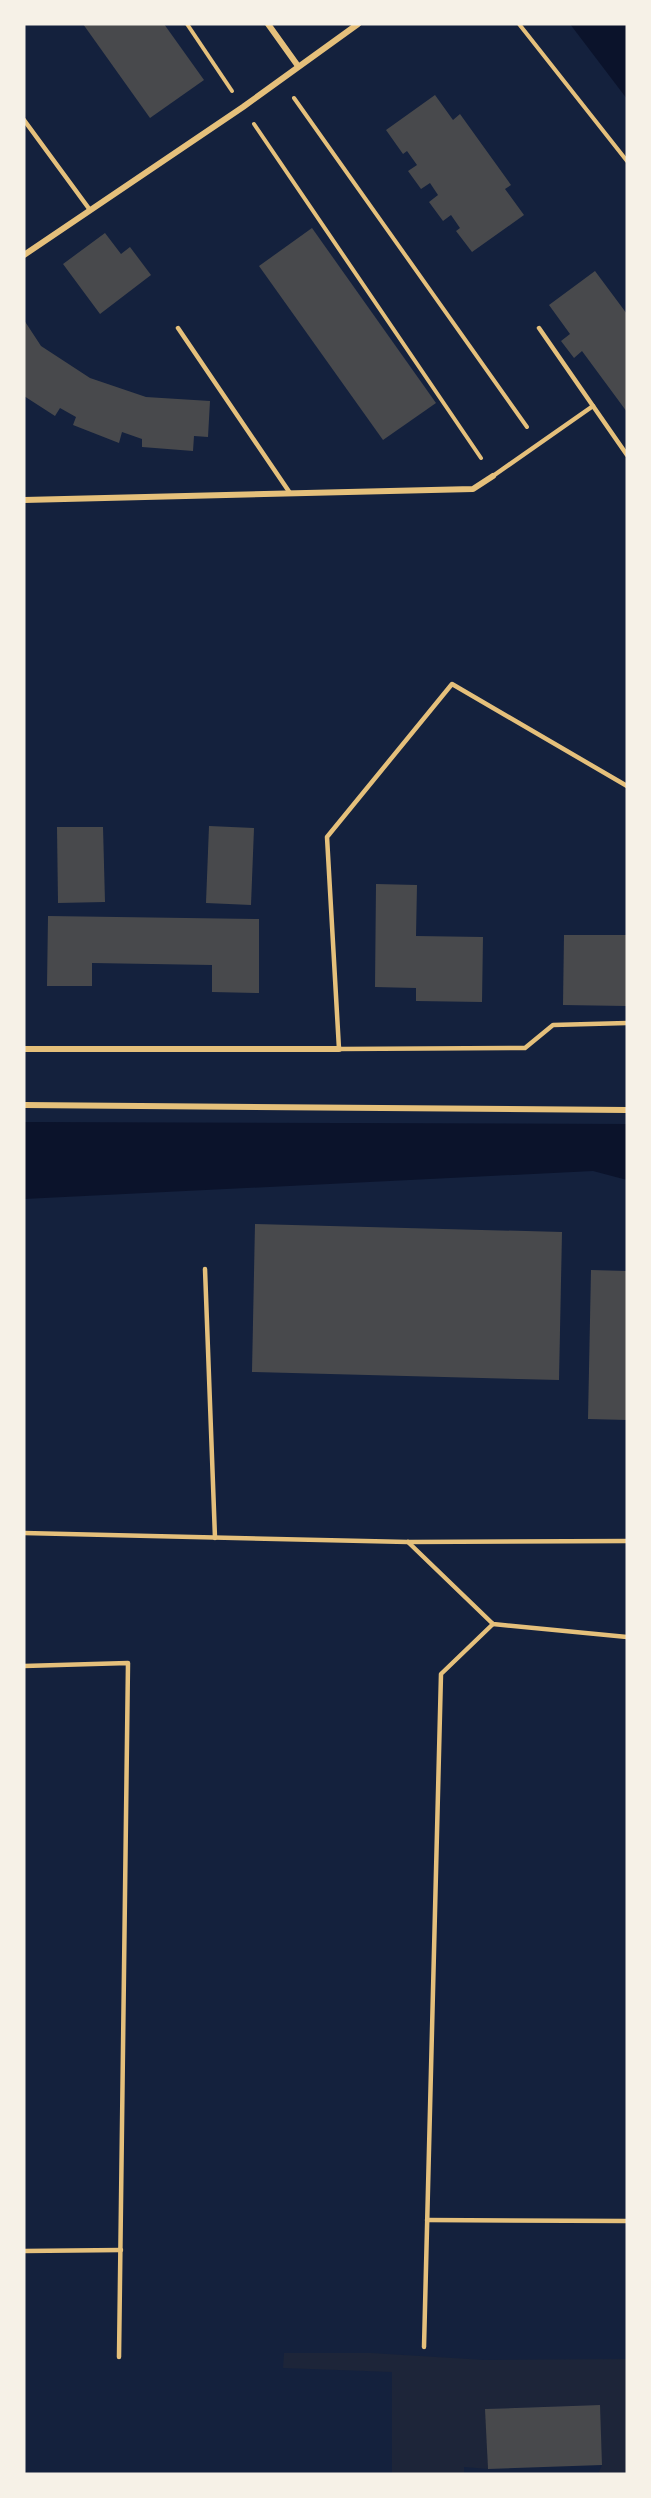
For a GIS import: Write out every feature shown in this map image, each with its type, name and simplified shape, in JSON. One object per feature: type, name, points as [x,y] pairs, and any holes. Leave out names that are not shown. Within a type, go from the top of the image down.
[{"type":"street","points":[[268,24],[298,66]]},
{"type":"street","points":[[24,255],[243,106],[358,24]]},
{"type":"street","points":[[24,500],[473,489],[493,476]]},
{"type":"street","points":[[24,1049],[339,1049]]},
{"type":"street","points":[[24,1105],[627,1110]]},
{"type":"lane","points":[[24,120],[90,210]]},
{"type":"lane","points":[[178,328],[290,493]]},
{"type":"lane","points":[[539,328],[627,455]]},
{"type":"lane","points":[[493,476],[593,406]]},
{"type":"lane","points":[[627,786],[452,684],[327,837],[339,1049],[525,1048],[553,1025],[627,1023]]},
{"type":"lane","points":[[205,1269],[214,1538]]},
{"type":"lane","points":[[24,1533],[408,1542],[627,1541]]},
{"type":"lane","points":[[408,1542],[493,1624],[627,1637]]},
{"type":"lane","points":[[424,2347],[441,1674],[493,1624]]},
{"type":"lane","points":[[24,1666],[128,1663],[119,2357]]},
{"type":"lane","points":[[427,2220],[627,2221]]},
{"type":"lane","points":[[24,2251],[121,2250]]},
{"type":"path","points":[[187,24],[493,476]]},
{"type":"path","points":[[519,24],[627,161]]},
{"type":"path","points":[[280,79],[539,444]]},
{"type":"shaded area","points":[[570,24],[627,24],[627,99]]},
{"type":"shaded area","points":[[24,1122],[627,1124],[627,1180],[593,1171],[24,1199]]},
{"type":"shaded area","points":[[284,2353],[371,2353],[485,2360],[627,2359],[627,2474],[598,2474],[602,2465],[599,2405],[486,2409],[488,2469],[464,2467],[464,2474],[392,2474],[392,2372],[283,2368]]},
{"type":"building","points":[[83,24],[164,24],[204,80],[150,118]]},
{"type":"building","points":[[435,95],[453,120],[460,114],[511,185],[505,189],[524,215],[472,252],[456,231],[460,228],[451,215],[443,221],[429,202],[438,195],[430,183],[421,189],[408,171],[417,165],[407,151],[403,154],[386,130]]},
{"type":"building","points":[[312,228],[436,403],[383,440],[259,266]]},
{"type":"building","points":[[105,233],[121,254],[130,247],[151,275],[100,314],[63,264]]},
{"type":"building","points":[[595,271],[627,314],[627,412],[582,351],[574,358],[561,341],[570,334],[549,305]]},
{"type":"building","points":[[24,320],[41,346],[90,378],[146,397],[210,401],[208,437],[194,436],[193,451],[142,447],[142,439],[122,432],[119,443],[73,425],[76,417],[60,408],[55,416],[24,396]]},
{"type":"building","points":[[209,826],[254,828],[251,905],[206,903]]},
{"type":"building","points":[[57,827],[103,827],[105,902],[58,903]]},
{"type":"building","points":[[376,884],[417,885],[416,936],[483,937],[482,1002],[416,1001],[416,988],[375,987]]},
{"type":"building","points":[[48,916],[259,919],[259,993],[212,992],[212,965],[92,963],[92,986],[47,986]]},
{"type":"building","points":[[564,935],[627,935],[626,1006],[563,1005]]},
{"type":"building","points":[[255,1224],[562,1232],[559,1380],[252,1372]]},
{"type":"building","points":[[591,1270],[627,1271],[627,1420],[588,1419]]},
{"type":"building","points":[[600,2405],[602,2465],[488,2469],[485,2409]]}]
